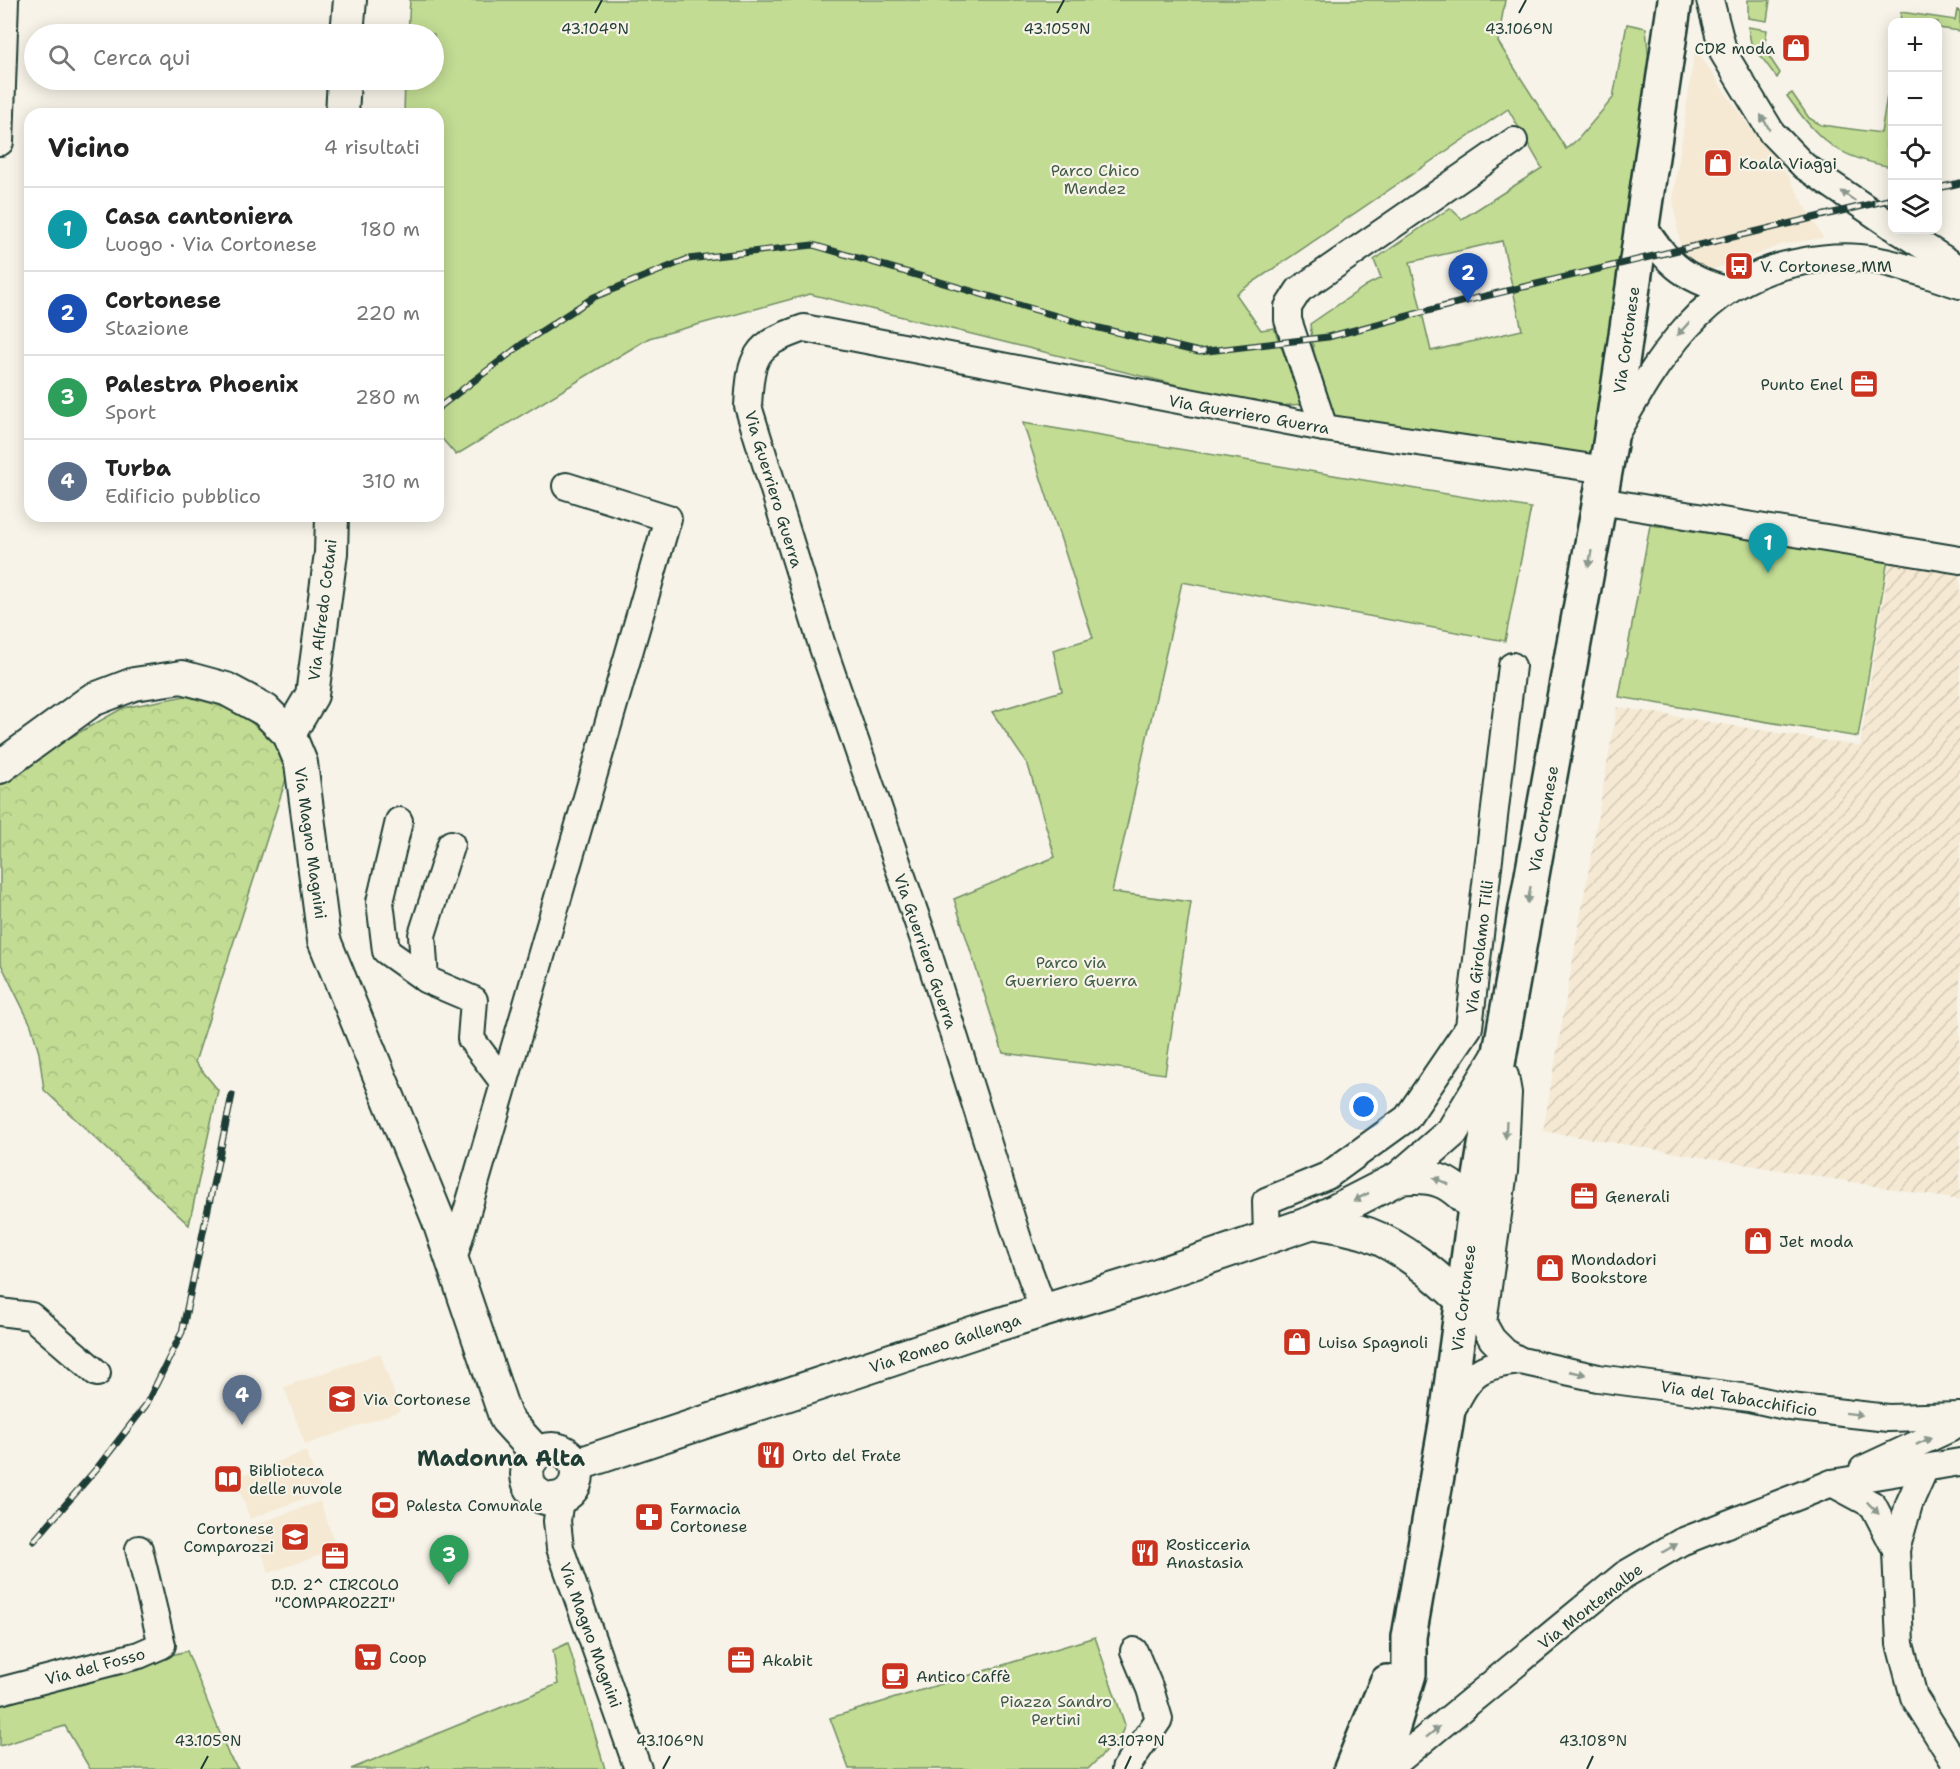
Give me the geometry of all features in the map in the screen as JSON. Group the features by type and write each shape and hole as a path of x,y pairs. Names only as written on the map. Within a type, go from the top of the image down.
{"main road":[{"name":"Via Cortonese","path":"1377,1769 1387,1746 1409,1674 1409,1637 1446,1424 1457,1346 1473,1311 1475,1208 1500,1052 1605,472 1675,0"},
{"name":"Via Cortonese","path":"1351,1769 1393,1668 1409,1637"}],"street":[{"path":"0,142 5,0"},
{"path":"348,24 350,0"},
{"path":"1710,0 1724,54 1772,133 1804,166 1888,223"},
{"path":"342,108 343,90"},
{"path":"1324,428 1288,320 1291,299 1299,290 1335,264 1514,141"},
{"path":"1641,222 1654,243 1683,274 1707,285 1726,290"},
{"path":"1904,234 1960,269"},
{"path":"1605,472 1639,393 1675,338 1701,310 1726,290 1778,267 1815,259 1857,257 1892,263 1960,285"},
{"name":"Via Guerriero Guerra","path":"1044,1311 1022,1249 924,940 822,645 748,406 750,369 759,353 774,338 804,328 1324,428 1605,472 1960,560"},
{"path":"453,1260 668,518 566,486"},
{"name":"Via Alfredo Cotani","path":"289,735 312,695 331,553 332,522"},
{"name":"Via Girolamo Tilli","path":"1268,1237 1266,1200 1327,1176 1407,1118 1469,1027 1512,666"},
{"name":"Via Magno Magnini","path":"0,767 92,700 134,684 182,676 226,689 265,710 289,735 301,763 324,940 453,1260 506,1419 537,1453"},
{"path":"399,821 380,902 386,951 425,979 474,1000 471,1039 504,1083"},
{"path":"425,979 422,935 451,844"},
{"path":"1473,1311 1504,1171 1508,1093 1500,1052"},
{"name":"Via Romeo Gallenga","path":"576,1466 1313,1222 1398,1178 1452,1132 1500,1052"},
{"name":"Via Romeo Gallenga","path":"1398,1178 1423,1175 1443,1180 1459,1191 1475,1208"},
{"path":"1313,1222 1368,1234 1392,1246 1439,1278 1473,1311"},
{"path":"1392,1246 1420,1279 1445,1315 1457,1346"},
{"name":"Via del Tabacchificio","path":"1473,1311 1498,1346 1521,1360 1598,1378 1749,1398 1790,1407 1888,1418 1960,1416"},
{"path":"0,1312 32,1316 97,1373"},
{"name":"Via del Tabacchificio","path":"1446,1424 1465,1382 1479,1369 1498,1363 1521,1360"},
{"path":"1832,1483 1960,1424"},
{"path":"552,1448 560,1450 567,1453 576,1466 578,1473 573,1488 560,1498 543,1497 530,1486 527,1468 537,1453 552,1448"},
{"name":"Via Montemalbe","path":"1388,1769 1624,1575 1681,1542 1832,1483 1960,1462"},
{"path":"1925,1468 1909,1504 1896,1550 1900,1644 1914,1697 1959,1769"},
{"path":"1832,1483 1873,1505 1896,1550"},
{"name":"Via Magno Magnini","path":"560,1498 557,1521 560,1548 638,1769"},
{"name":"Via del Fosso","path":"0,1691 139,1655 162,1645 139,1549"},
{"path":"1125,1769 1159,1719 1150,1689 1134,1651"}],"shaded area":[{"path":"1695,48 1741,115 1789,177 1823,238 1783,244 1742,261 1710,270 1696,265 1681,250 1673,200"},
{"path":"1960,550 1960,1200 1543,1131 1617,707 1860,746 1890,558"},
{"name":"Via Cortonese","path":"380,1353 400,1411 305,1445 284,1387"},
{"path":"306,1451 321,1492 250,1519 235,1478"},
{"name":"Cortonese Comparozzi","path":"320,1501 337,1549 269,1573 252,1526"}],"green space":[{"name":"Parco Chico Mendez","path":"410,0 1505,0 1498,42 1566,149 1579,138 1613,98 1627,24 1646,28 1649,62 1591,456 1335,417 1314,353 1310,324 1381,278 1374,260 1450,208 1462,219 1542,168 1508,109 1236,294 1261,330 1274,328 1303,404 1266,407 810,294 649,338 456,455 444,441 444,108 404,108 405,90 444,90 444,24 409,24","holes":["1502,241 1522,330 1431,351 1410,262"]},
{"path":"1748,0 1770,0 1767,21 1748,18"},
{"path":"1957,10 1960,11 1960,31 1942,29 1942,18 1955,20"},
{"path":"1901,12 1942,18 1900,18"},
{"path":"1748,27 1767,30 1764,49 1780,73 1777,78 1751,43"},
{"path":"1792,93 1809,118 1821,125 1881,133 1888,96 1886,146 1888,146 1888,166 1857,158 1831,145 1809,125 1787,96"},
{"name":"Parco via Guerriero Guerra","path":"1023,423 1531,508 1505,641 1182,582 1112,892 1191,902 1165,1074 1003,1053 954,899 1055,857 1028,765 992,712 1062,691 1053,650 1093,638"},
{"path":"1650,525 1888,559 1858,737 1619,697"},
{"path":"185,696 236,710 275,742 289,770 195,1062 218,1090 189,1225 44,1090 39,1053 31,1025 0,962 0,783 35,757 123,708"},
{"name":"Piazza Sandro Pertini","path":"1095,1637 1125,1725 1120,1737 1088,1769 849,1769 830,1718"},
{"path":"568,1643 605,1769 430,1769 429,1766 419,1769 351,1769 558,1684 553,1650"},
{"path":"187,1651 229,1756 238,1769 90,1769 65,1726 0,1746 0,1700"}],"railway":[{"path":"1942,187 1960,183"},
{"path":"444,403 525,342 594,297 688,259 813,245 1091,326 1199,352 1328,337 1469,300 1888,200"},
{"path":"34,1541 98,1467 146,1405 182,1332 232,1095"}],"place":[{"name":"CDR moda","path":"1796,48"},
{"name":"Koala Viaggi","path":"1718,163"},
{"name":"V. Cortonese MM","path":"1739,266"},
{"name":"Cortonese","path":"1468,303"},
{"name":"Punto Enel","path":"1864,384"},
{"name":"Casa cantoniera","path":"1768,573"},
{"name":"Generali","path":"1584,1196"},
{"name":"Jet moda","path":"1758,1241"},
{"name":"Mondadori Bookstore","path":"1550,1268"},
{"name":"Luisa Spagnoli","path":"1297,1342"},
{"name":"Via Cortonese","path":"342,1399"},
{"name":"Turba","path":"242,1425"},
{"name":"Orto del Frate","path":"771,1455"},
{"name":"Biblioteca delle nuvole","path":"228,1479"},
{"name":"Palesta Comunale","path":"385,1505"},
{"name":"Farmacia Cortonese","path":"649,1517"},
{"name":"Cortonese Comparozzi","path":"295,1537"},
{"name":"Rosticceria Anastasia","path":"1145,1553"},
{"name":"D.D. 2^ CIRCOLO \"COMPAROZZI\"","path":"335,1556"},
{"name":"Palestra Phoenix","path":"449,1585"},
{"name":"Coop","path":"368,1657"},
{"name":"Akabit","path":"741,1660"},
{"name":"Antico Caffè","path":"895,1676"}],"district":[{"name":"Madonna Alta","path":"501,1458"}]}
